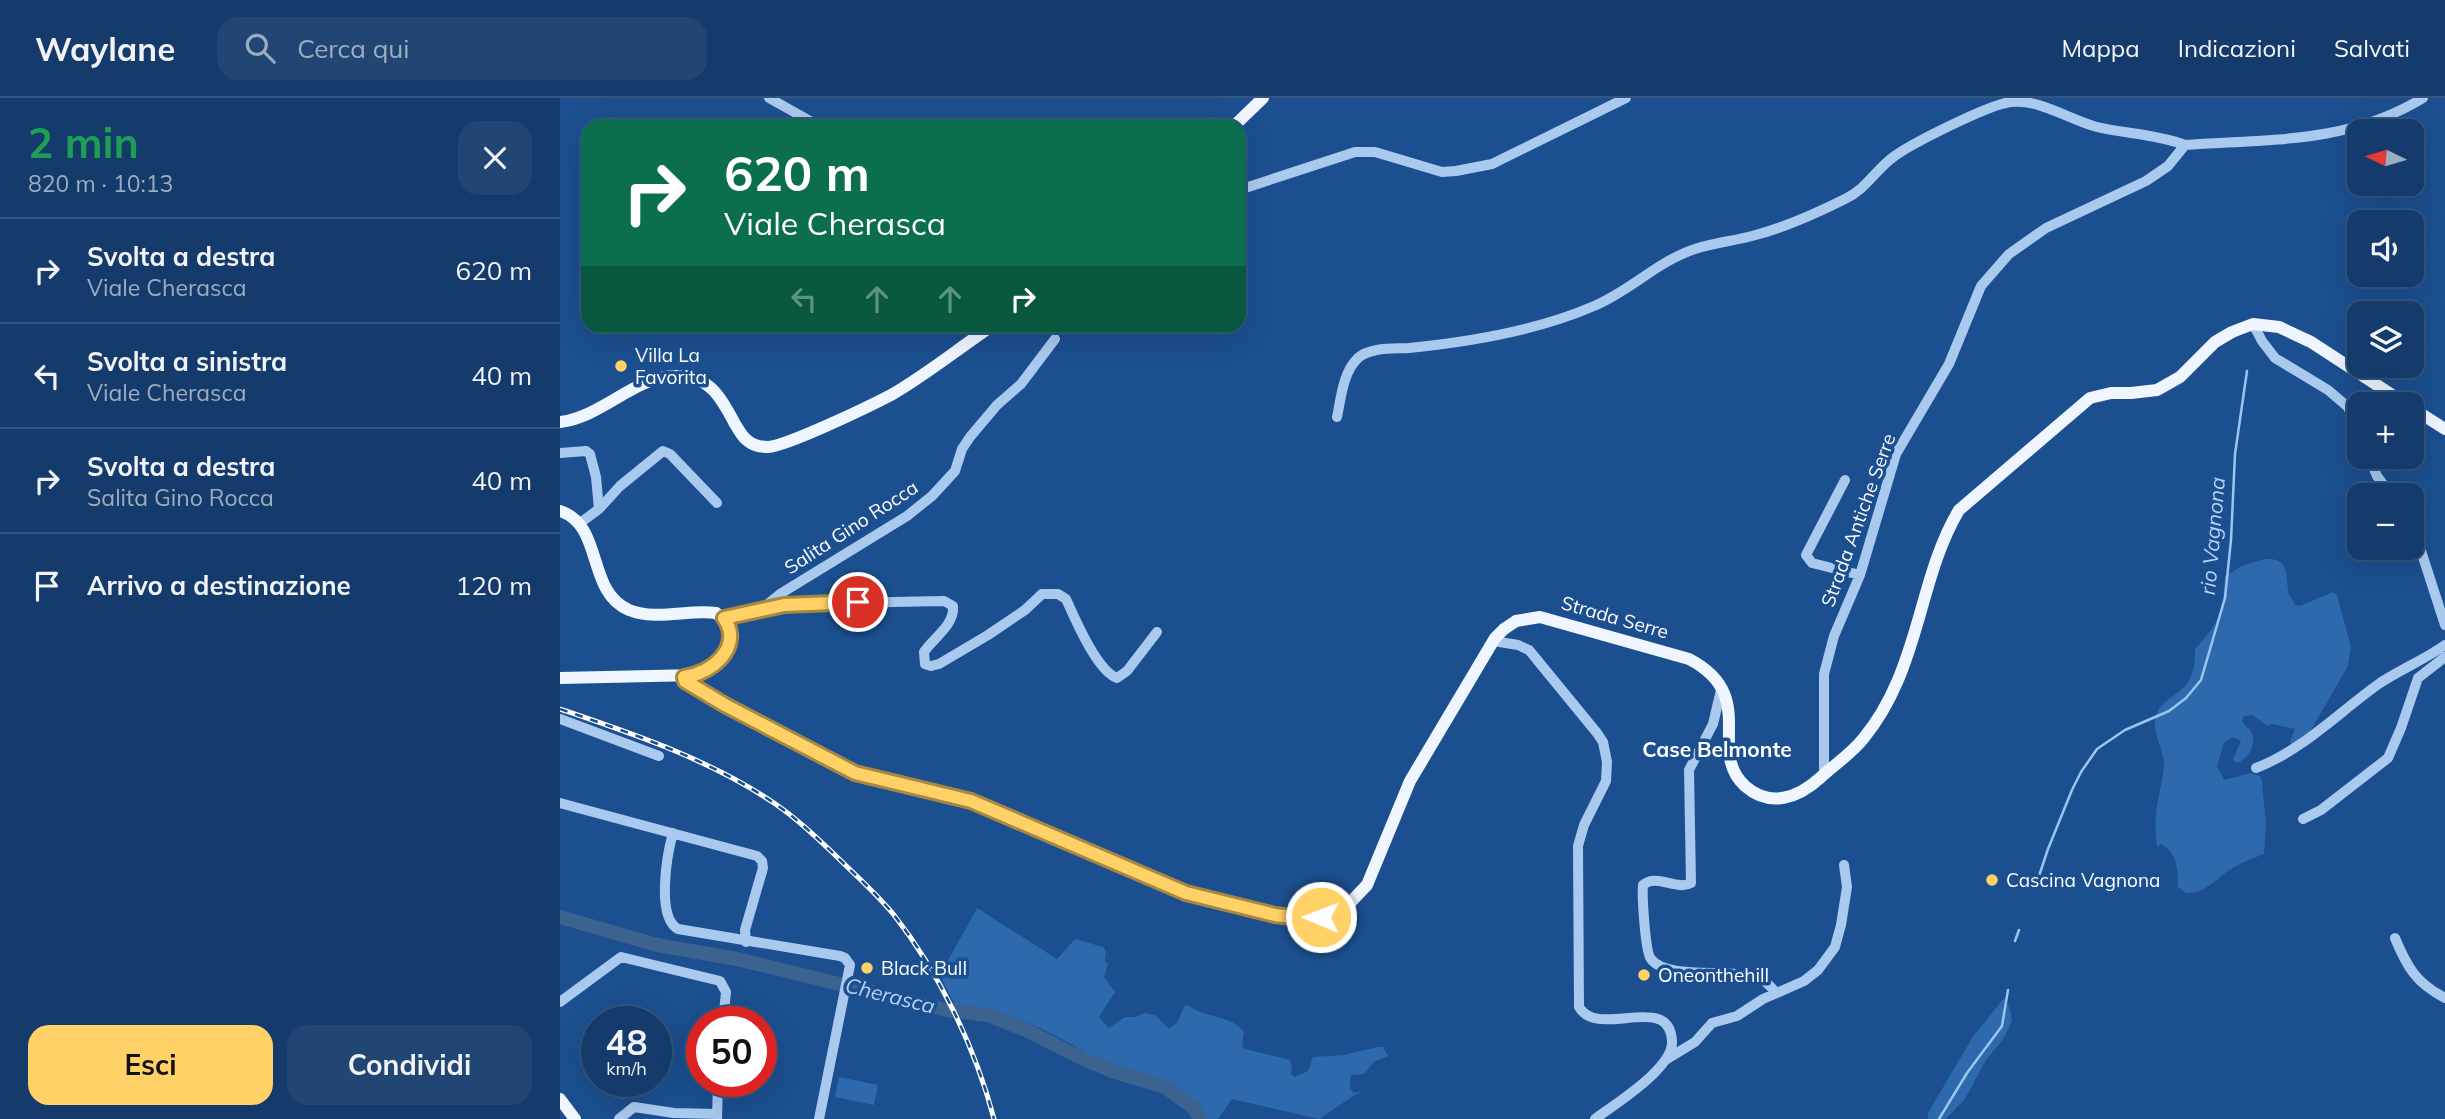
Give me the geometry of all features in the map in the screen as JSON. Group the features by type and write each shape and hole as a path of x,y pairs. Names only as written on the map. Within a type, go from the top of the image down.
{"main road":[{"path":"1241,119 1263,98"},
{"path":"1722,686 1727,703 1730,756 1734,771 1743,784 1755,793 1769,798 1784,799 1799,794 1862,740 1898,680 1946,533 1959,510 2090,398 2111,393 2157,390 2180,377 2215,342 2253,324 2279,327 2311,342 2388,392"},
{"path":"560,422 592,413 654,380 687,376 703,381 714,390 749,442 770,447 892,394 982,333"},
{"path":"2424,416 2445,429"},
{"path":"560,511 580,523 603,582 625,609 642,614 716,613 724,618 730,629 723,657 706,671 684,677 560,678"},
{"name":"Strada Serre","path":"684,677 688,683 725,705 855,773 971,801 1186,893 1275,915 1311,919 1339,911 1355,900 1367,885 1410,781 1493,641 1516,621 1532,617 1550,618 1689,659 1706,667 1722,686"},
{"path":"561,1107 575,1119"}],"street":[{"path":"769,98 806,119"},
{"path":"1246,188 1354,152 1375,152 1442,172 1492,164 1626,98"},
{"path":"1337,417 1348,375 1357,360 1364,355 1476,339 1520,329 1597,305 1695,249 1755,236 1847,198 1871,181 1893,157 1997,106 2012,102 2027,103 2095,126 2169,139 2185,145 2262,142 2317,135 2375,122 2406,109 2423,98"},
{"name":"Strada Antiche Serre","path":"1824,774 1824,674 1834,636 1860,575 1896,454 1949,364 1981,286 2009,254 2046,228 2146,181 2168,166 2185,145"},
{"path":"2253,324 2275,358 2328,390 2347,406"},
{"name":"Salita Gino Rocca","path":"762,608 780,593 907,516 932,496 955,471 962,449 970,436 997,405 1021,384 1055,339"},
{"path":"560,453 586,451 590,454 596,477 599,509"},
{"path":"580,523 663,451 670,454 717,503"},
{"path":"1845,480 1806,555 1812,563 1860,575"},
{"path":"2424,560 2445,625"},
{"name":"Salita Gino Rocca","path":"724,618 762,608 793,604 948,602 954,607 952,618 924,652 925,664 931,666 988,635 1025,610 1042,594 1058,594 1066,599 1107,673 1117,678 1127,671 1157,632"},
{"path":"1493,641 1518,645 1529,650 1590,723 1603,742 1608,762 1606,781 1584,825 1577,855 1579,1007 1592,1019 1648,1017 1664,1021 1669,1027 1673,1043 1667,1059 1659,1069 1595,1119"},
{"path":"2256,768 2284,755 2380,683 2445,645"},
{"path":"2304,819 2329,804 2388,758 2418,678 2445,657"},
{"path":"1722,686 1713,724 1689,770 1691,883 1687,886 1650,880 1644,883 1642,889 1647,950 1651,960 1657,965 1686,972 1748,975 1761,979 1776,993"},
{"path":"560,719 659,756"},
{"path":"560,803 760,858 763,869 745,930 746,942"},
{"path":"673,833 666,862 667,904 669,920 673,926 746,942 840,956 848,960 850,971 820,1119"},
{"path":"1667,1059 1687,1048 1712,1023 1737,1016 1763,999 1804,981 1818,970 1836,947 1847,887 1844,865"},
{"path":"2395,938 2408,968 2427,988 2445,998"},
{"path":"560,1002 621,957 720,981 726,992 725,1006"},
{"path":"619,1119 634,1107 717,1117 718,1097"}],"shaded area":[{"path":"2265,559 2282,563 2288,592 2295,605 2300,606 2333,592 2337,595 2351,647 2348,666 2308,735 2293,746 2290,742 2295,729 2272,724 2268,726 2252,715 2244,716 2242,721 2250,730 2253,740 2245,759 2236,763 2233,759 2241,741 2233,737 2224,742 2217,766 2224,780 2251,773 2260,776 2262,781 2266,824 2264,854 2231,869 2199,891 2186,893 2178,887 2177,869 2171,853 2161,844 2157,848 2156,815 2164,762 2155,720 2158,710 2184,687 2190,678 2195,649 2219,616 2225,576 2242,566"},
{"path":"977,908 1057,959 1075,939 1103,947 1108,964 1104,977 1115,992 1099,1017 1109,1028 1125,1017 1145,1013 1155,1015 1169,1029 1177,1023 1185,1005 1239,1027 1244,1031 1242,1046 1245,1049 1290,1060 1291,1074 1295,1077 1308,1071 1313,1057 1344,1055 1378,1047 1383,1047 1388,1056 1374,1062 1364,1074 1352,1075 1350,1089 1354,1093 1361,1091 1319,1119 1232,1099 1218,1119 1203,1119 1195,1107 1175,1091 1112,1066 1040,1028 1012,1018 956,1007 935,966 945,966"},
{"path":"2004,998 2012,1021 2002,1041 1986,1060 1965,1099 1946,1119 1928,1119 1928,1113 1972,1038"},
{"path":"839,1077 878,1085 874,1105 835,1097"}],"waterway":[{"name":"rio Vagnona","path":"2037,882 2072,790 2097,749 2125,730 2169,711 2186,698 2201,680 2225,598 2235,454 2247,371"},
{"name":"Cherasca","path":"560,917 657,945 737,959 946,1010 988,1015 1112,1071 1165,1087 1194,1108 1200,1119"},
{"path":"2015,941 2019,930"},
{"name":"rio Vagnona","path":"1939,1119 1967,1073 2002,1026 2008,990"}],"railway":[{"path":"560,709 670,749 723,773 782,809 827,847 894,915 941,986 977,1065 994,1119"}],"place":[{"name":"Villa La Favorita","path":"621,366"},
{"name":"Cascina Vagnona","path":"1992,880"},
{"name":"Black Bull","path":"867,968"},
{"name":"Oneonthehill","path":"1644,975"}],"district":[{"name":"Case Belmonte","path":"1717,750"}],"route":[{"path":"858,602 784,605 724,618 730,629 730,636 723,657 706,671 684,677 685,681 855,773 971,801 1205,899 1275,915 1311,919 1321,917"}]}
